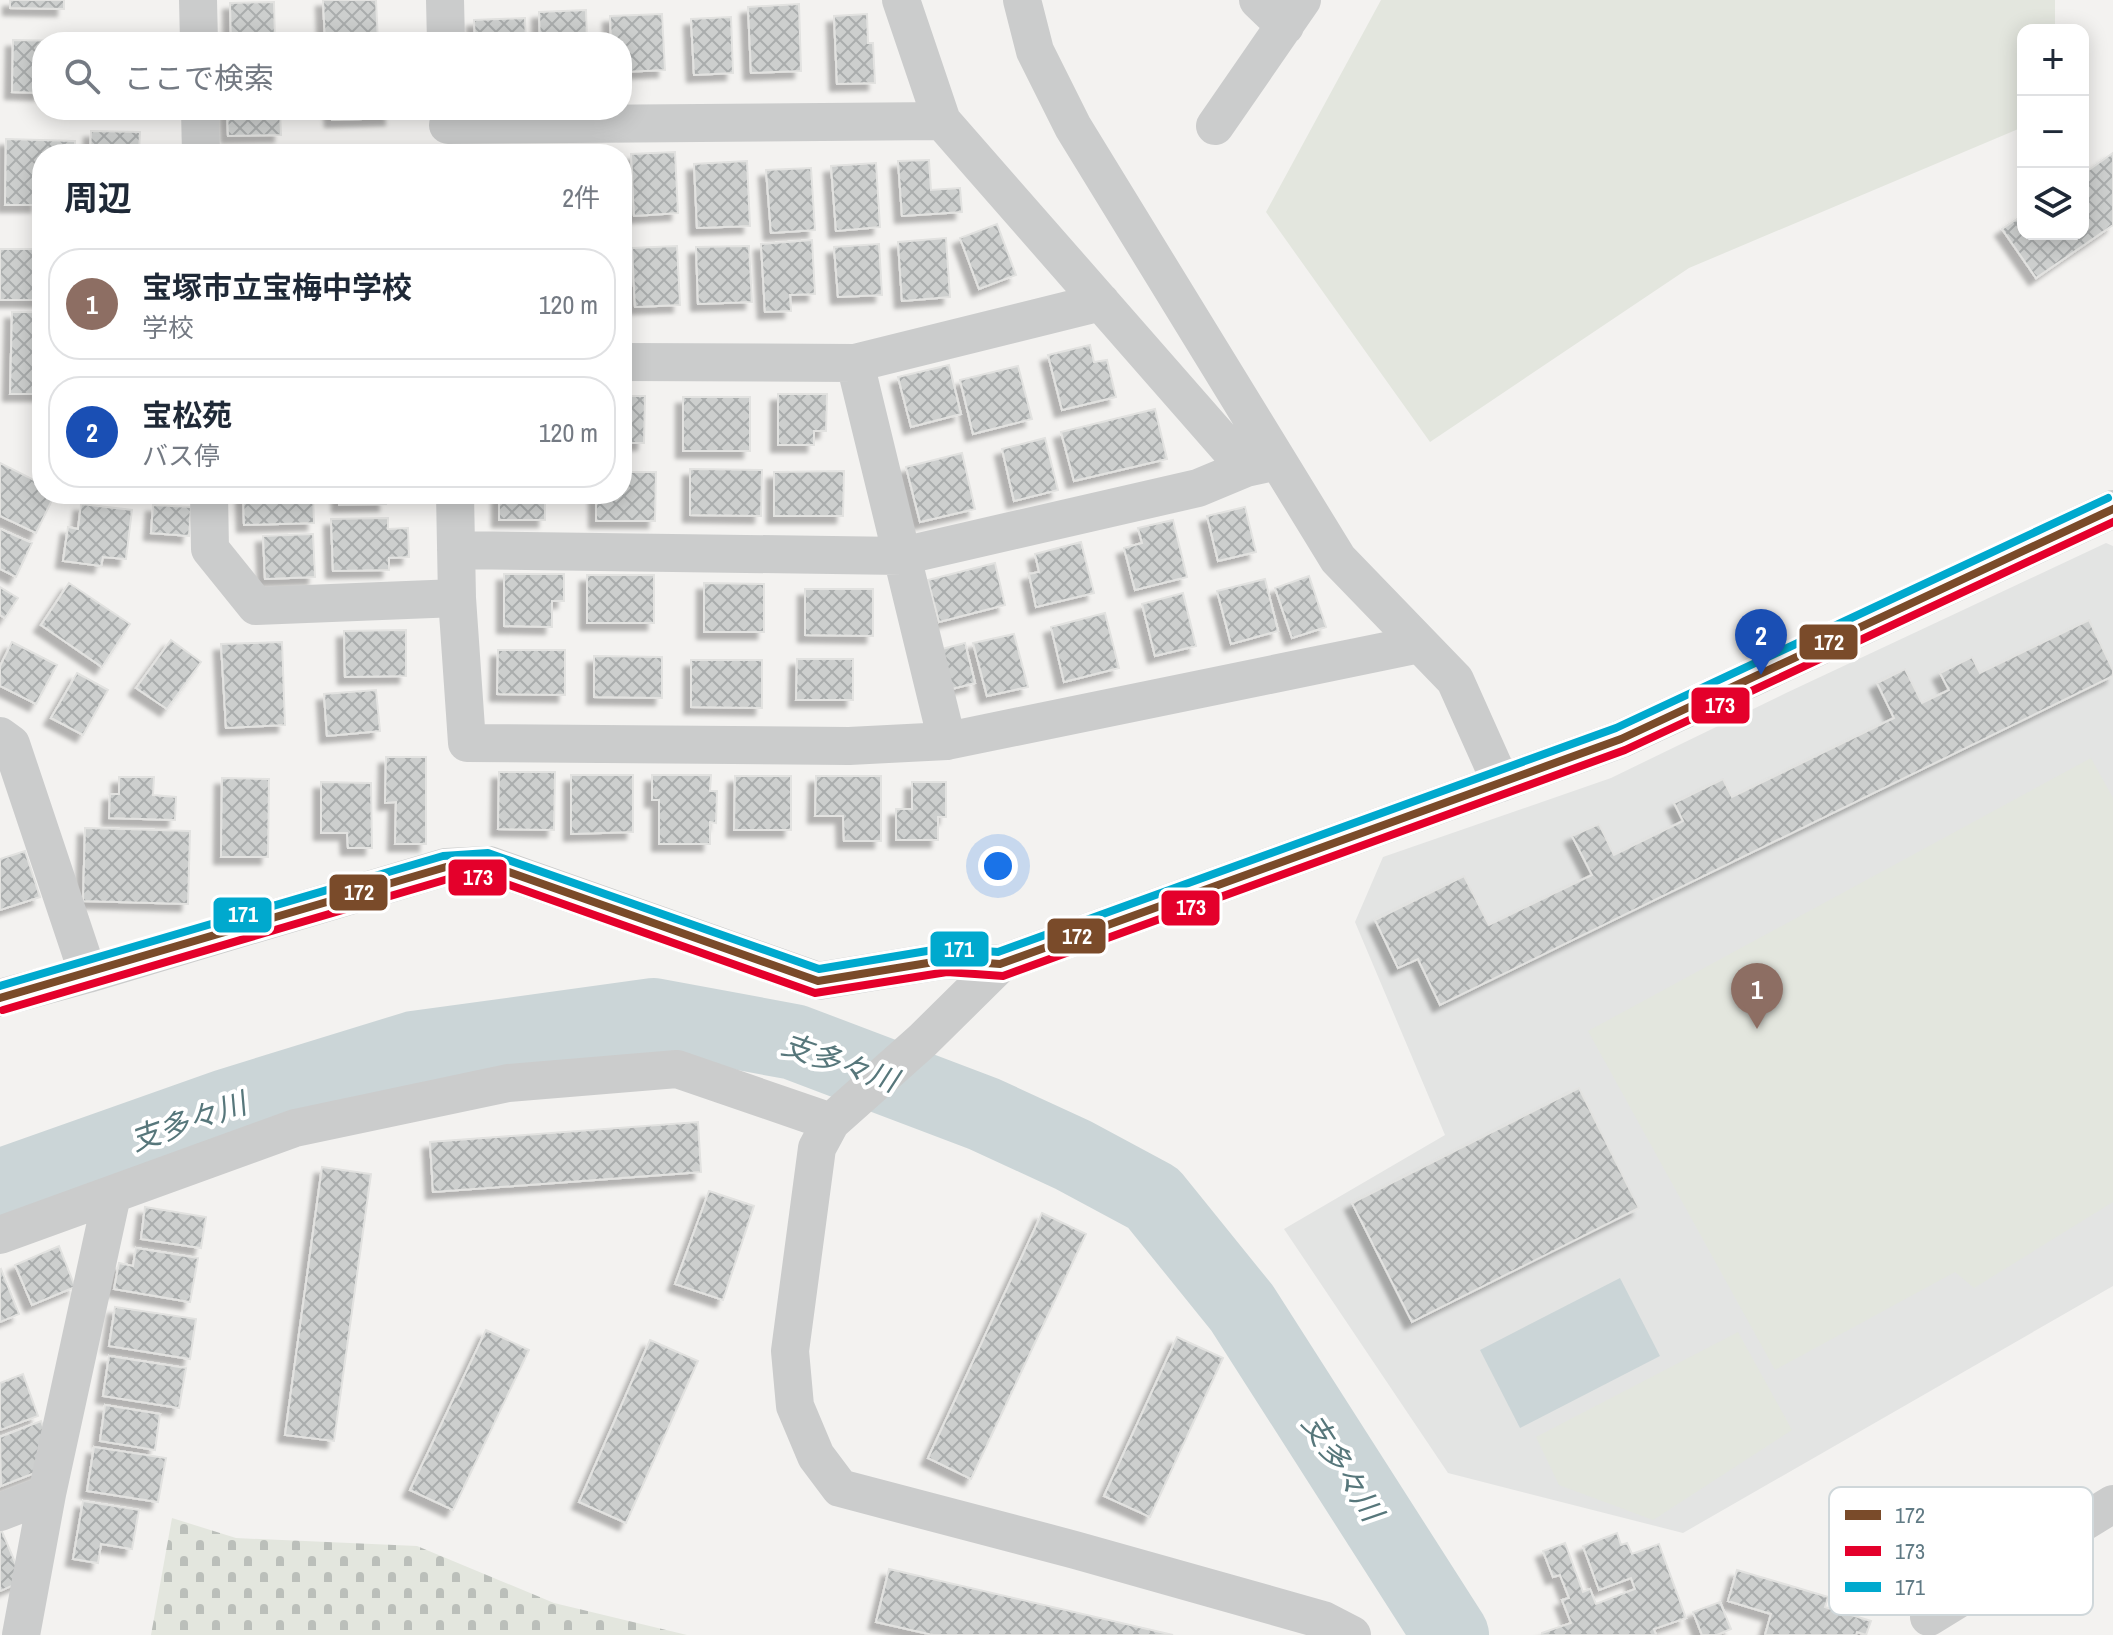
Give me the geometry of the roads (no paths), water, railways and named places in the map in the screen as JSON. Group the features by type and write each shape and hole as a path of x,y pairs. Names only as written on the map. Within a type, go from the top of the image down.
{"street":[{"path":"198,0 199,32"},
{"path":"445,0 446,32"},
{"path":"901,0 942,121 1101,302 1262,464 1338,559 1455,680 1501,783"},
{"path":"1022,0 1035,51 1073,127 1262,464"},
{"path":"1215,126 1282,9"},
{"path":"200,120 201,144"},
{"path":"448,130 942,121"},
{"path":"632,362 855,363 1101,302"},
{"path":"855,363 947,741"},
{"path":"456,550 902,556 1198,488 1262,464"},
{"path":"209,504 210,549 256,606 457,598"},
{"path":"455,504 457,598 467,743 849,746 947,741 1420,644"},
{"path":"0,998 465,864 489,865 818,981 946,960 1000,964 1621,739 2113,509"},
{"path":"0,736 11,744 88,974"},
{"path":"1000,964 922,1041 843,1112 817,1148 790,1351 795,1406 816,1456 840,1488 1308,1616 1352,1635"},
{"path":"0,1235 295,1128 508,1083 677,1069 843,1112"},
{"path":"21,1635 47,1494 112,1195"},
{"path":"0,1512 47,1494"},
{"path":"2093,1516 2113,1504"}],"waterway":[{"name":"支多々川","path":"0,1187 226,1107 414,1049 654,1016 794,1042 984,1114 1073,1155 1153,1198 1242,1308 1451,1635"}],"place":[{"name":"宝松苑","path":"1761,675"},
{"name":"宝塚市立宝梅中学校","path":"1757,1029"}]}
